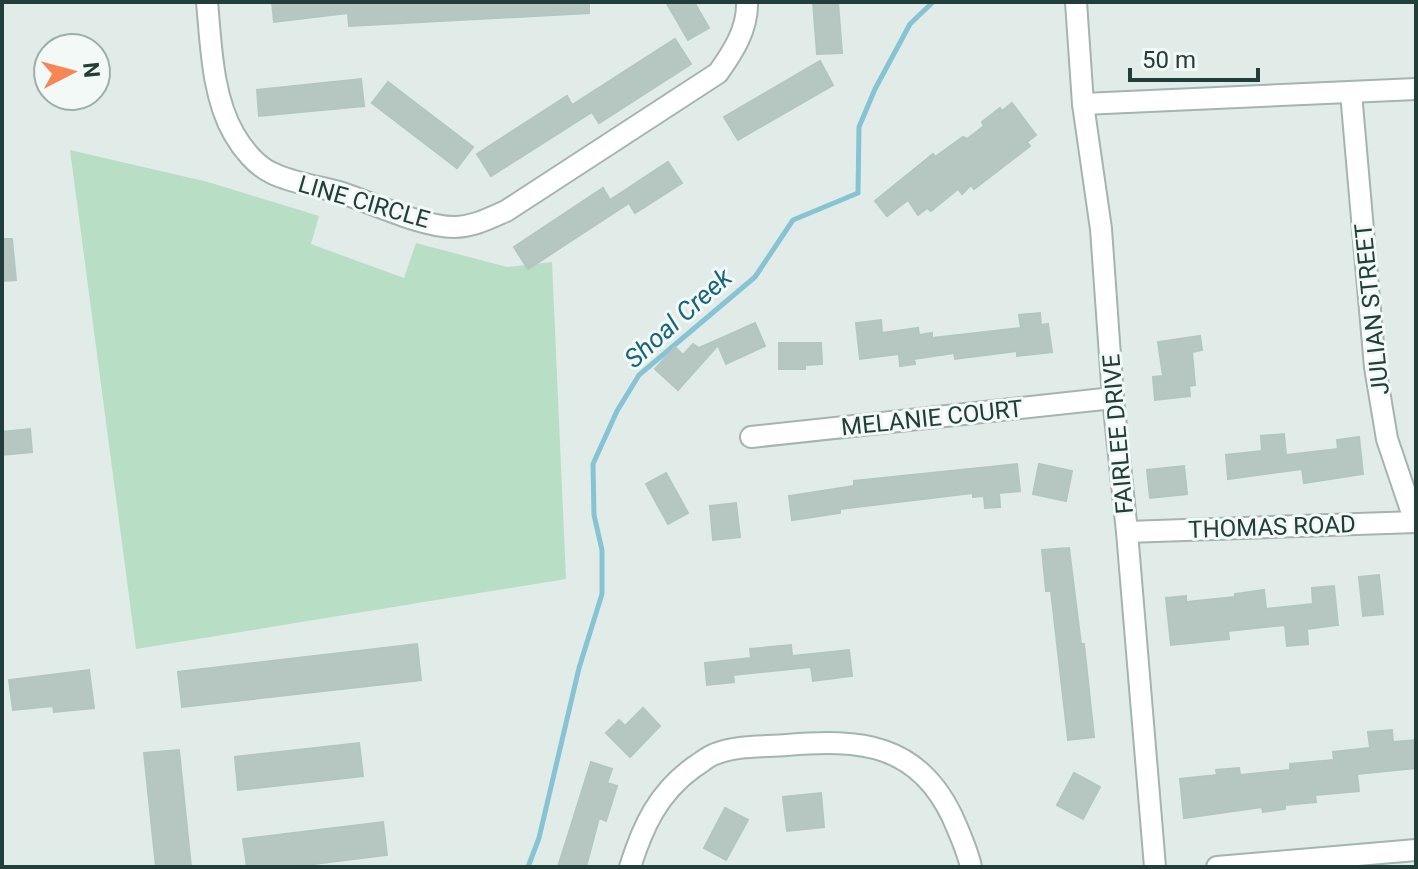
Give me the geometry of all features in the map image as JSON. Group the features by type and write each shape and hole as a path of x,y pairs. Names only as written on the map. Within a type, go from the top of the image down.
{"street":[{"name":"LINE CIRCLE","path":"207,2 220,99 233,132 249,155 269,172 301,184 453,227 481,222 506,211 718,73 735,50 747,14 747,2"},
{"name":"FAIRLEE DRIVE","path":"1076,2 1083,104 1101,229 1155,867"},
{"path":"1083,104 1416,89"},
{"name":"JULIAN STREET","path":"1351,93 1375,367 1387,439 1415,522"},
{"name":"MELANIE COURT","path":"751,437 1113,398"},
{"name":"THOMAS ROAD","path":"1127,532 1415,522"},
{"path":"630,867 641,831 660,798 680,778 714,754 745,748 821,742 892,752 918,767 942,796 971,867"},
{"path":"1217,867 1416,850"}],"green space":[{"path":"70,150 208,182 319,216 311,244 404,278 416,243 507,267 552,262 566,579 136,649"}],"building":[{"path":"272,2 589,2 589,13 349,26 348,13 274,22"},
{"path":"666,2 694,2 709,28 688,40"},
{"path":"813,2 838,2 842,53 817,54"},
{"path":"675,39 691,64 599,123 592,112 491,176 477,154 567,96 572,105"},
{"path":"820,61 833,85 738,140 724,117"},
{"path":"361,79 364,106 259,116 257,90"},
{"path":"388,82 473,147 457,168 372,103"},
{"path":"1012,103 1036,135 1027,142 1030,146 974,189 971,185 962,194 958,189 931,211 927,208 918,215 908,200 887,216 875,201 933,154 935,157 963,137 967,139 984,126 982,122"},
{"path":"668,162 682,183 635,213 629,203 528,269 514,247 603,188 610,200"},
{"path":"2,239 12,239 16,280 2,281"},
{"path":"1040,313 1041,325 1048,324 1052,352 1017,356 1017,351 955,359 954,353 914,359 915,364 900,366 899,354 860,359 856,323 881,320 882,333 918,328 919,335 932,333 932,338 1021,328 1019,315"},
{"path":"755,323 765,346 726,364 718,345 678,390 655,369 675,347 683,355 693,344 699,348"},
{"path":"1200,336 1202,350 1192,352 1195,385 1189,386 1190,396 1155,400 1153,377 1163,376 1158,342"},
{"path":"779,343 821,343 822,364 805,365 805,369 779,369"},
{"path":"30,429 32,452 2,455 2,432"},
{"path":"1284,434 1286,455 1338,449 1337,440 1359,437 1363,474 1304,483 1302,469 1228,479 1226,455 1262,451 1261,436"},
{"path":"1017,464 1020,491 999,493 1000,507 985,508 984,496 973,497 973,493 840,509 840,513 792,520 789,496 854,486 854,481"},
{"path":"1039,464 1072,471 1066,501 1033,494"},
{"path":"1184,466 1187,494 1150,498 1147,470"},
{"path":"666,473 688,513 668,524 646,484"},
{"path":"736,503 740,537 713,540 710,506"},
{"path":"1069,548 1094,737 1068,740 1051,591 1046,591 1042,550"},
{"path":"1379,575 1383,614 1363,616 1359,577"},
{"path":"1334,586 1338,625 1307,629 1308,644 1287,646 1285,625 1228,631 1229,639 1171,645 1166,598 1186,596 1186,602 1235,597 1235,594 1264,590 1266,609 1313,604 1312,588"},
{"path":"417,644 421,680 182,707 178,672"},
{"path":"791,645 792,656 849,650 852,676 813,681 811,667 733,675 734,682 707,685 705,663 751,658 750,649"},
{"path":"89,670 94,708 54,712 53,706 13,710 9,680"},
{"path":"643,708 660,726 630,757 606,733 619,720 625,726"},
{"path":"1392,730 1393,742 1416,740 1416,768 1357,774 1359,791 1315,795 1316,802 1285,805 1285,809 1263,812 1262,807 1184,818 1180,779 1217,775 1216,770 1239,768 1240,775 1290,770 1290,764 1334,760 1333,752 1370,748 1368,732"},
{"path":"359,743 363,776 238,790 235,757"},
{"path":"179,750 191,867 156,867 144,753"},
{"path":"591,762 612,769 607,783 617,786 606,821 599,818 586,867 558,867"},
{"path":"1074,773 1100,787 1083,819 1057,805"},
{"path":"821,793 824,827 787,831 783,797"},
{"path":"725,808 748,820 726,860 704,848"},
{"path":"383,822 387,855 290,867 247,867 243,839"}],"waterway":[{"name":"Shoal Creek","path":"528,867 539,838 579,668 602,594 602,550 594,515 593,464 617,411 639,375 755,277 793,220 858,193 859,127 875,89 910,24 933,2"}]}
